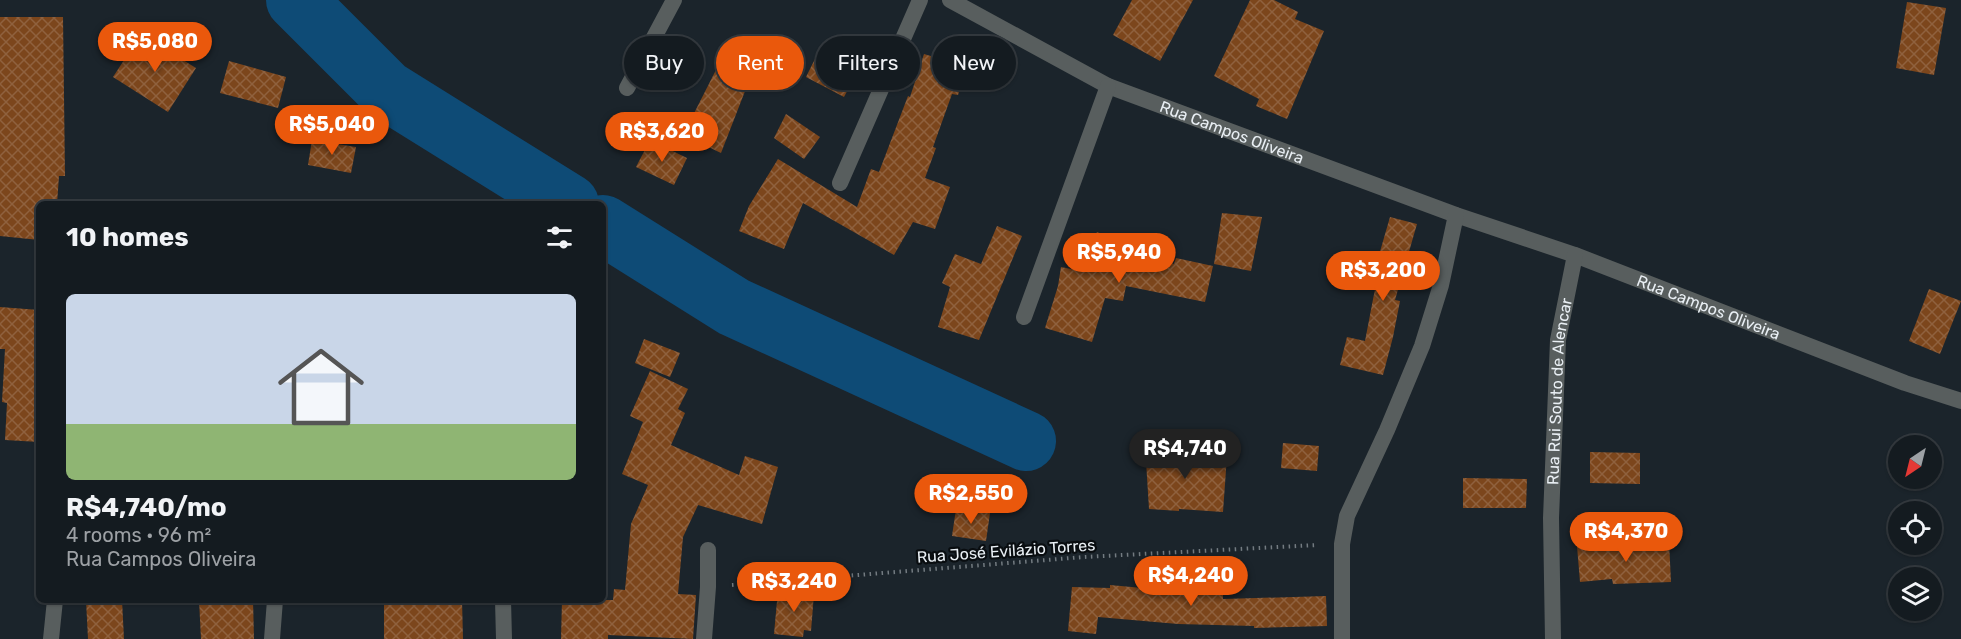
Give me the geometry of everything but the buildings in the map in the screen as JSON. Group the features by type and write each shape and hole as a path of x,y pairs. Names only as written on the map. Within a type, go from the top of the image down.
{"street":[{"path":"655,36 674,0"},
{"path":"840,183 920,0"},
{"name":"Rua Campos Oliveira","path":"950,0 1107,86 1456,215 1575,255 1905,383 1961,402"},
{"path":"1024,316 1107,86"},
{"path":"1342,639 1342,544 1347,516 1387,430 1422,346 1442,285 1456,215"},
{"name":"Rua Rui Souto de Alencar","path":"1553,639 1551,518 1557,350 1575,255"},
{"path":"704,639 708,550"},
{"path":"51,639 55,603"},
{"path":"272,639 275,603"},
{"path":"503,603 504,639"}],"path":[{"name":"Rua José Evilázio Torres","path":"708,587 1084,557 1342,544"}],"waterway":[{"path":"296,0 386,90 564,201"},
{"path":"606,227 734,307 1026,441"}]}
